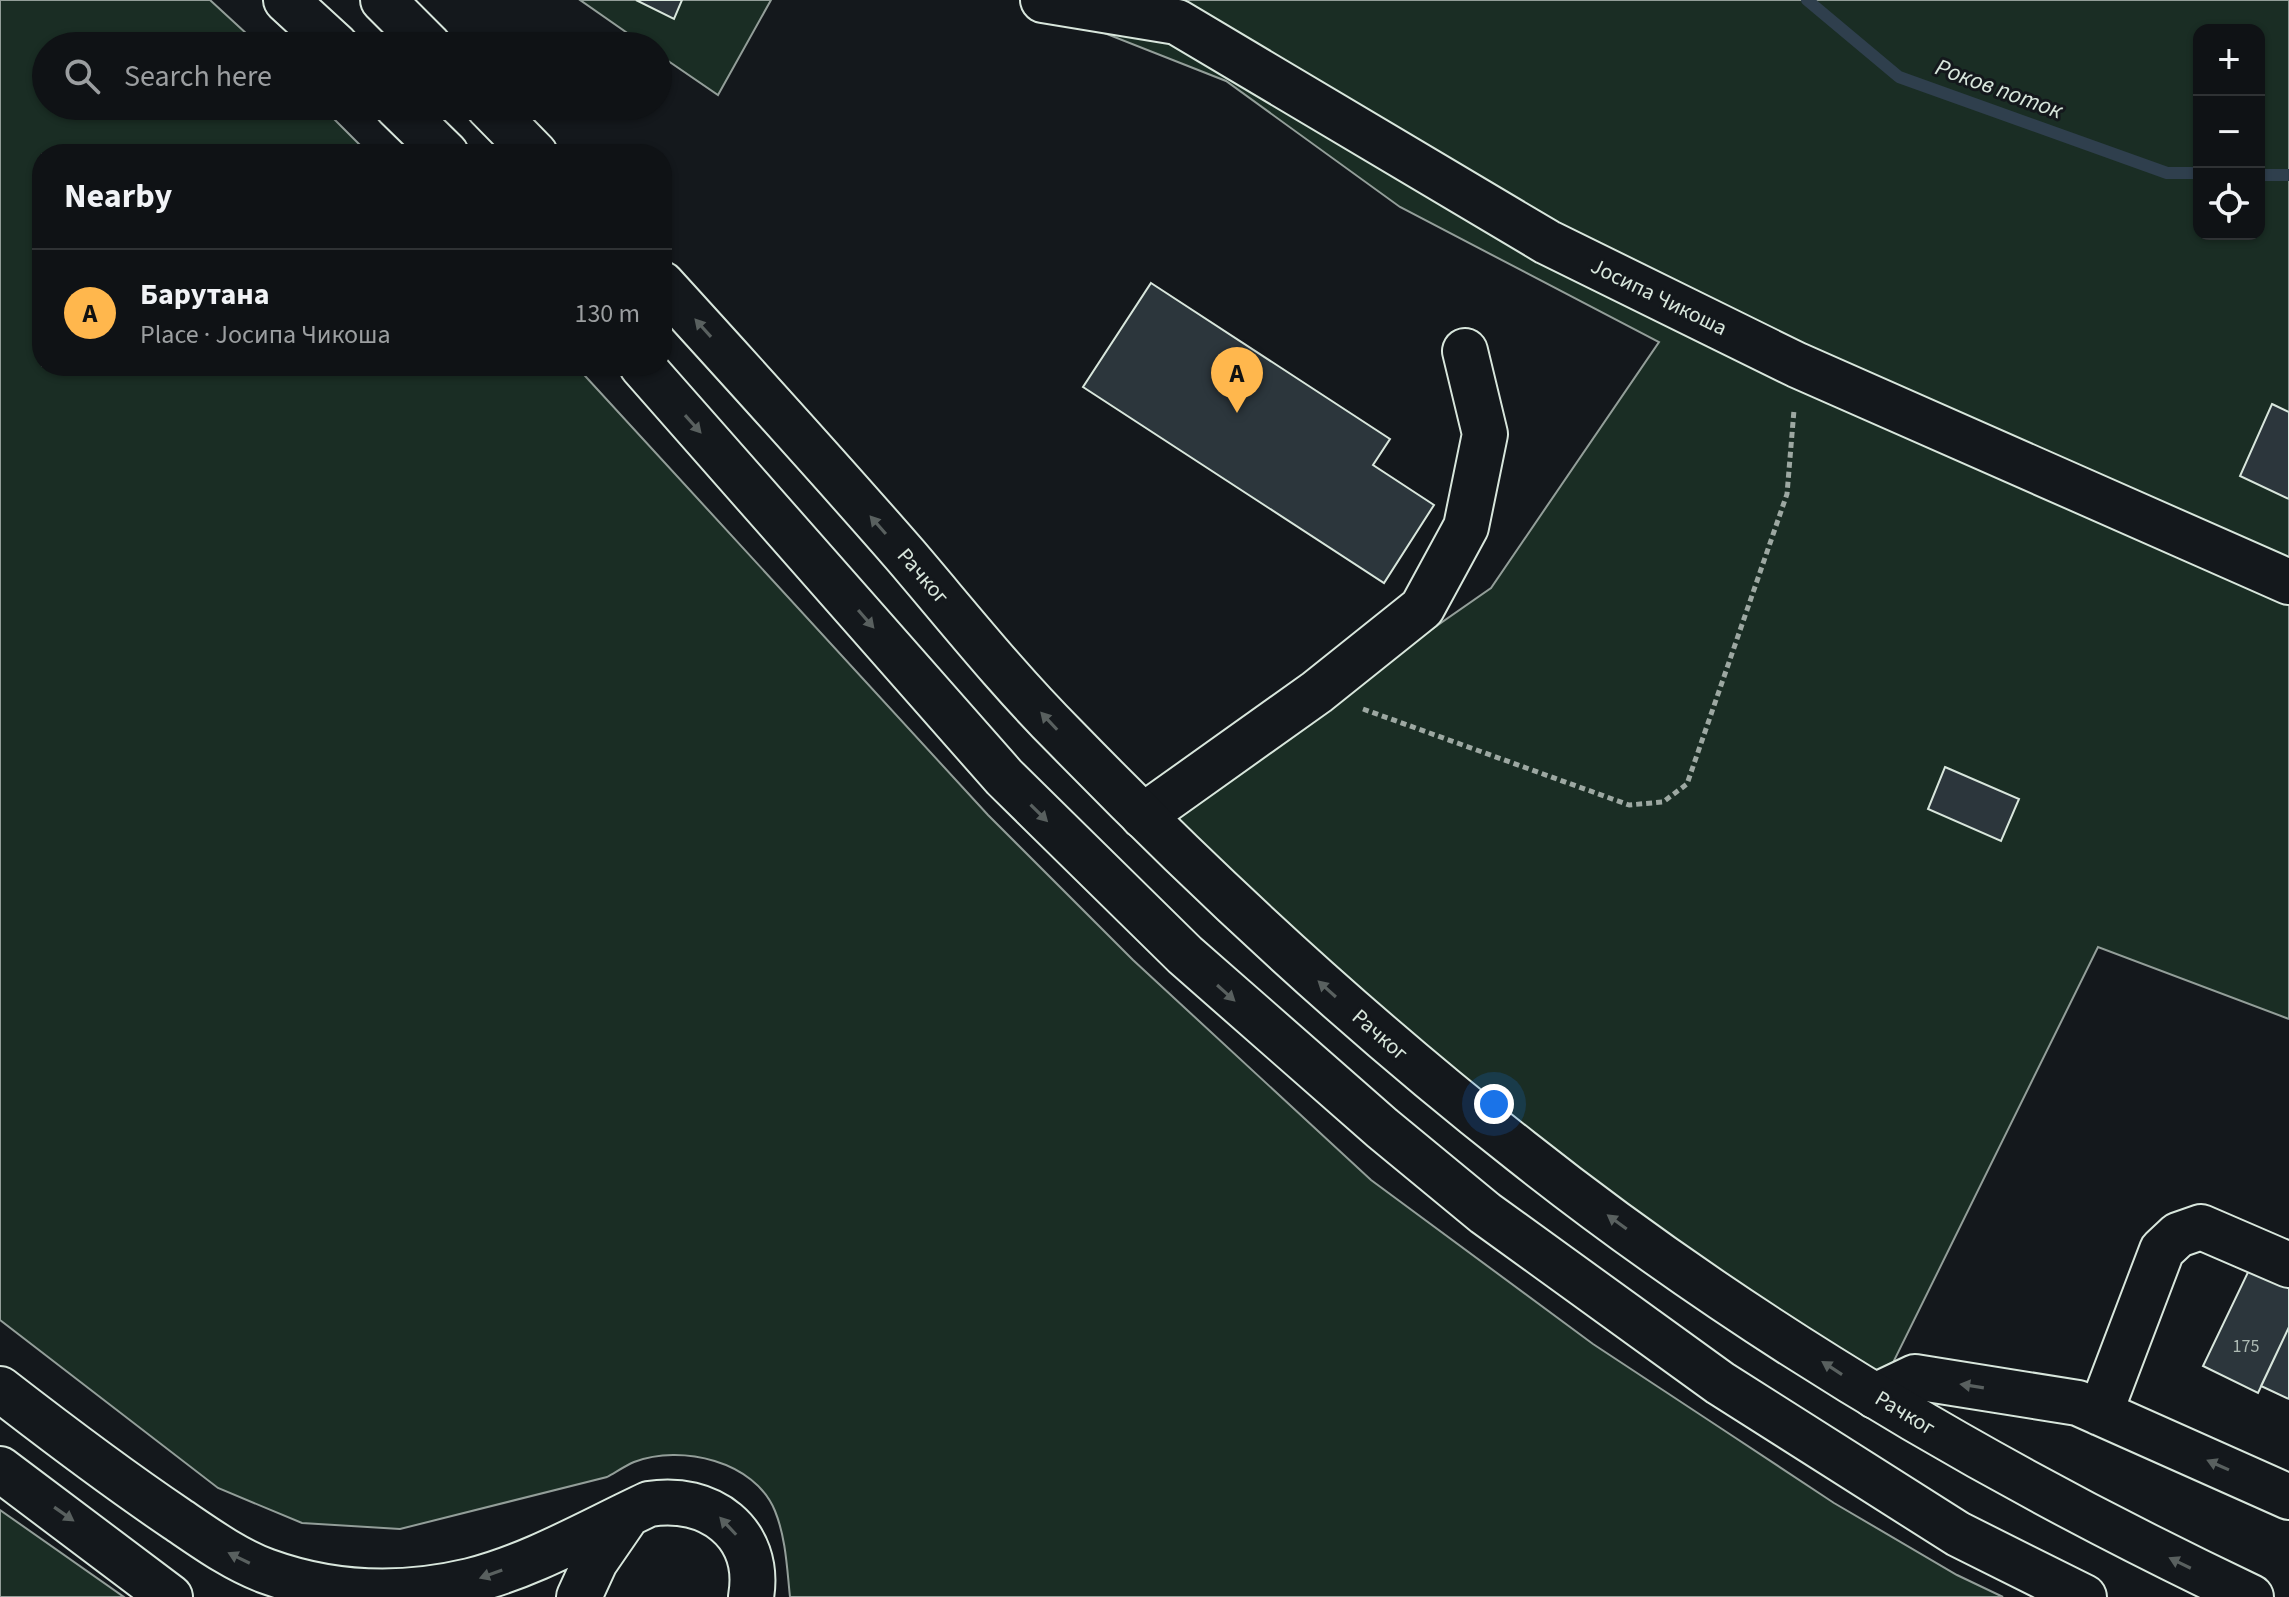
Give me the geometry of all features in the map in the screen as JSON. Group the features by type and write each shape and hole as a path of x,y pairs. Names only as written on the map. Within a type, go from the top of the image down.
{"main road":[{"path":"286,0 321,32"},
{"path":"383,0 415,32"},
{"name":"Јосипа Чикоша","path":"1043,0 1177,22 1547,242 1797,365 2289,582"},
{"path":"411,120 436,144"},
{"path":"502,120 525,144"},
{"name":"Рачког","path":"672,295 830,470 1018,687 1143,816 1329,990 1524,1154 1639,1239 1875,1396 2007,1474 2251,1597"},
{"path":"1143,816 1317,692 1422,608 1466,527 1485,434 1465,351"},
{"path":"651,376 1004,777 1185,955 1382,1128 1498,1223 1720,1383 1958,1534 2084,1597"},
{"path":"2100,1413 2162,1250 2178,1235 2201,1227 2289,1265"},
{"path":"1875,1396 1915,1377 2078,1403 2289,1497"},
{"path":"0,1389 104,1470 225,1551 266,1571 321,1587 391,1593 430,1590 473,1580 649,1504 670,1501 703,1507 719,1516 745,1548 751,1566 751,1597"},
{"path":"0,1469 170,1597"},
{"path":"579,1597 595,1562 628,1514"}],"path":[{"path":"1317,692 1629,805 1663,802 1687,784 1787,494 1797,365"}],"green space":[{"path":"0,0 210,0 245,32 32,32 32,120 335,120 359,144 32,144 32,376 585,376 988,815 1133,960 1371,1180 1593,1344 1834,1503 1957,1575 2003,1597 790,1597 784,1543 775,1511 765,1494 751,1480 715,1461 694,1456 653,1457 634,1462 607,1477 400,1529 302,1523 218,1488 0,1320"},
{"path":"580,0 771,0 718,95 672,64 672,32 626,32"},
{"path":"1072,0 2289,0 2289,1019 2098,947 1885,1379 1646,1251 1159,819 1491,588 1659,342 1400,207 1226,81 1066,18"},
{"path":"0,1510 124,1597 0,1597"}],"building":[{"path":"636,0 682,0 674,19"},
{"path":"1151,283 1390,439 1373,465 1434,505 1384,583 1083,387"},
{"path":"2272,404 2289,412 2289,499 2240,476"},
{"path":"1945,767 2019,799 2001,841 1928,809"},
{"path":"2251,1266 2289,1284 2289,1327 2258,1393 2203,1366"},
{"path":"2289,1327 2289,1399 2261,1386"}],"waterway":[{"name":"Роков поток","path":"1807,0 1899,77 2167,173 2193,173"},
{"name":"Роков поток","path":"2265,175 2289,175"}],"place":[{"name":"Барутана","path":"1237,413"}]}
